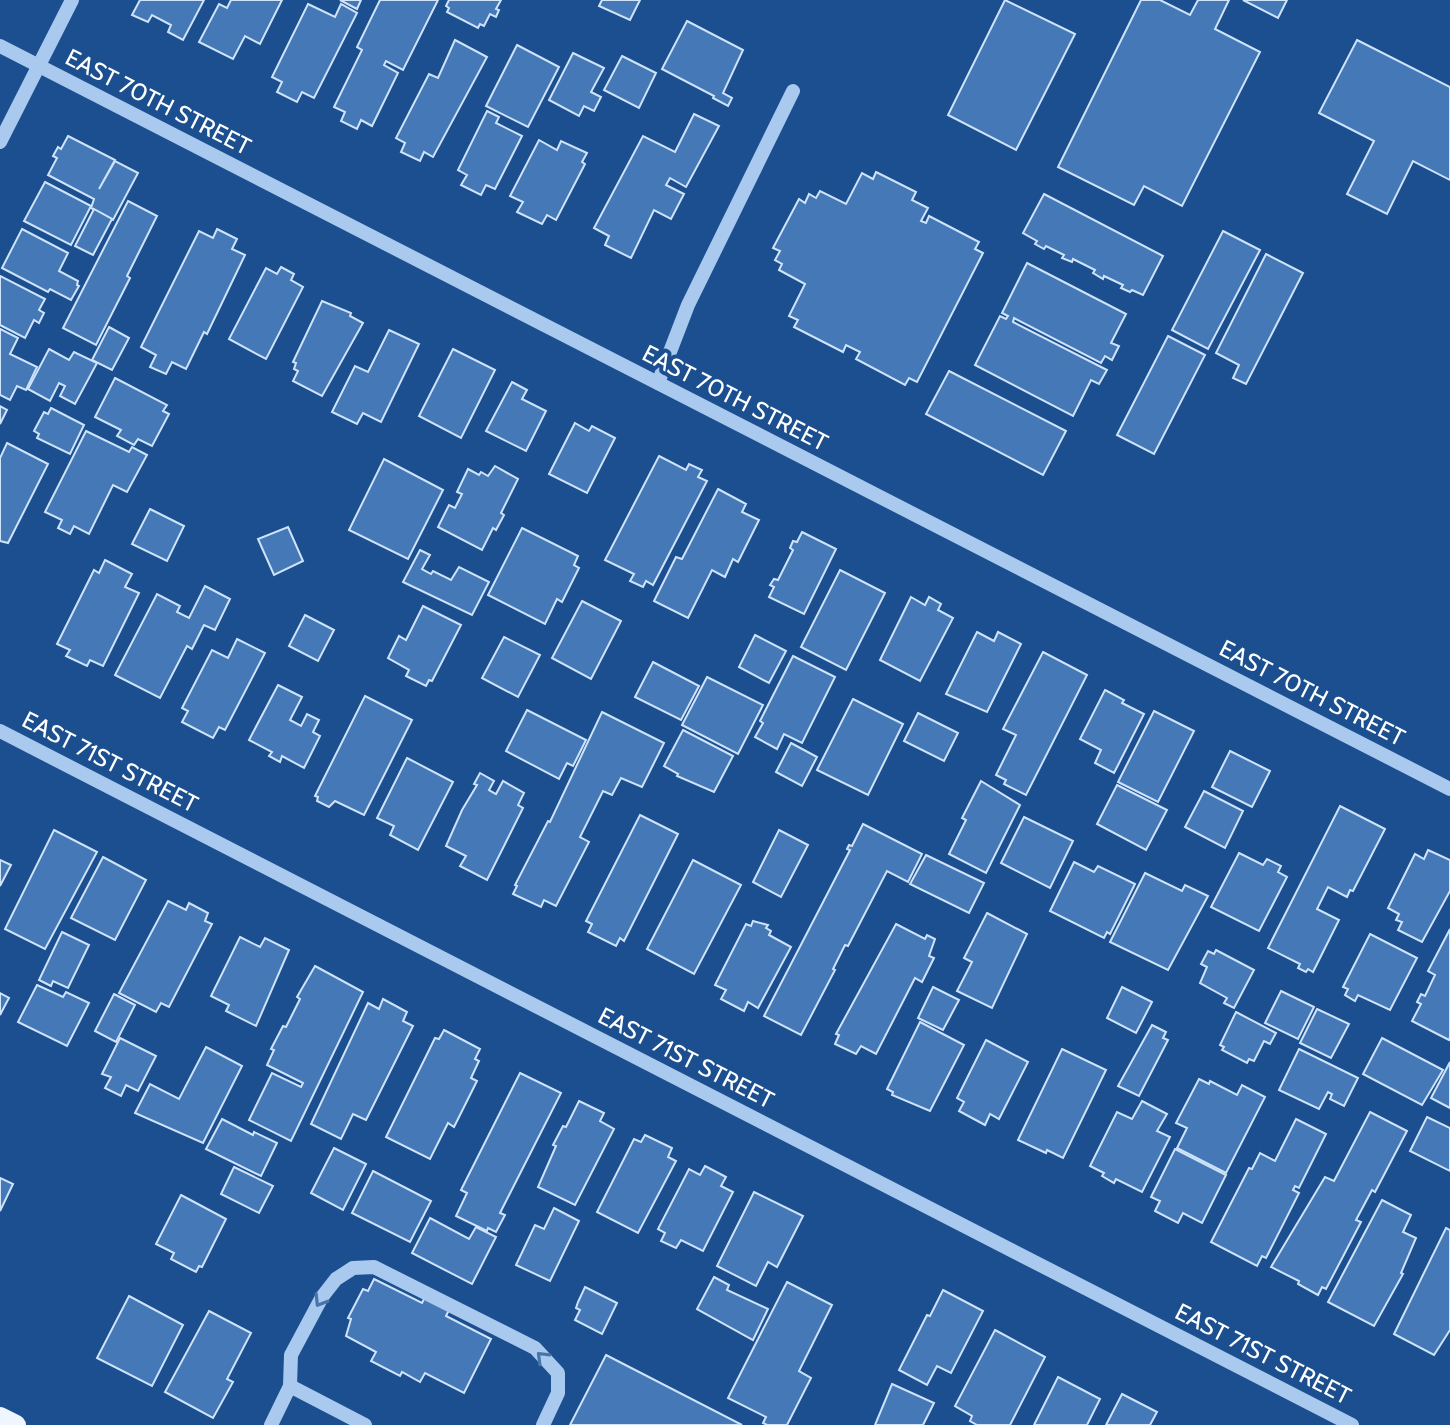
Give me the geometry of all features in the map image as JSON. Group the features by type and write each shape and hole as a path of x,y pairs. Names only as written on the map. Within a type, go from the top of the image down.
{"main road":[{"path":"0,1417 16,1425"}],"street":[{"path":"0,142 72,0"},
{"name":"EAST 70TH STREET","path":"0,46 1450,789"},
{"path":"658,383 688,305 793,91"},
{"name":"EAST 71ST STREET","path":"0,731 1352,1425"},
{"path":"271,1425 290,1386 291,1355 322,1297 336,1279 353,1268 374,1267 535,1348 558,1373 558,1393 543,1425"},
{"path":"290,1386 365,1425"}],"building":[{"path":"140,0 204,0 183,40 168,32 171,25 152,15 148,22 132,15"},
{"path":"231,0 282,0 260,44 245,36 233,59 199,42 219,4 227,8"},
{"path":"340,0 361,0 357,9"},
{"path":"380,0 438,0 403,70 386,61 384,65 398,73 372,126 361,120 357,129 341,121 345,112 334,107 362,50 357,47"},
{"path":"449,0 501,0 496,17 490,14 484,26 480,24 478,28 447,12"},
{"path":"602,0 640,0 630,20 599,6"},
{"path":"1005,0 1075,34 1016,150 948,115"},
{"path":"1141,0 1160,0 1190,15 1198,0 1229,0 1215,29 1260,52 1182,206 1144,186 1134,205 1058,167"},
{"path":"1243,0 1287,0 1278,18"},
{"path":"308,4 335,17 341,4 357,13 314,98 302,92 297,102 277,92 282,82 272,77"},
{"path":"687,21 743,50 723,93 732,98 728,106 662,69"},
{"path":"455,40 487,57 433,157 424,152 420,161 401,152 405,143 396,138 429,74 438,78"},
{"path":"1357,40 1450,87 1450,180 1413,161 1387,214 1347,194 1374,141 1319,113"},
{"path":"517,45 559,67 528,127 486,106"},
{"path":"573,53 604,68 591,92 601,97 594,111 584,106 579,116 549,100"},
{"path":"622,56 656,73 639,108 604,90"},
{"path":"487,111 499,117 496,123 522,136 495,189 486,185 481,195 461,185 467,175 458,170"},
{"path":"694,114 719,126 686,187 670,178 666,185 684,194 671,219 654,210 631,258 605,245 609,236 594,228 643,136 675,152"},
{"path":"68,136 115,160 99,189 115,161 138,173 113,220 91,208 94,199 48,175 57,158 53,156"},
{"path":"539,140 557,150 561,141 587,153 582,162 585,164 556,220 547,215 542,224 517,212 523,202 510,196"},
{"path":"876,172 916,192 912,200 928,208 921,221 926,223 929,216 979,242 975,249 983,253 917,382 909,378 905,385 856,359 860,352 846,345 843,352 794,327 798,320 789,316 805,284 779,270 782,264 775,260 780,251 773,248 799,199 805,203 809,194 816,198 820,191 846,204 862,173 873,179"},
{"path":"45,182 91,206 71,245 24,221"},
{"path":"1044,194 1163,256 1143,295 1121,288 1123,285 1104,276 1103,279 1093,273 1095,270 1073,259 1072,262 1062,258 1064,255 1046,246 1044,249 1023,233"},
{"path":"128,201 157,216 96,345 63,328"},
{"path":"94,209 112,219 93,255 75,246"},
{"path":"22,229 68,253 59,271 78,281 79,286 71,300 50,289 48,292 2,268"},
{"path":"217,229 237,239 232,249 245,255 207,334 204,332 186,369 172,362 166,374 150,367 156,355 141,347 199,231 213,238"},
{"path":"1223,231 1260,250 1208,349 1172,330"},
{"path":"1266,254 1303,273 1246,384 1233,378 1239,365 1216,353"},
{"path":"1027,263 1126,314 1111,343 1119,346 1112,360 1105,356 1101,363 1014,318 1013,322 1107,370 1099,384 1091,380 1073,416 975,365 1000,316 1006,319 1008,316 1002,313"},
{"path":"281,267 294,274 291,280 303,287 266,359 229,339 266,268 277,274"},
{"path":"0,276 45,299 39,310 44,313 39,323 34,320 25,338 0,325"},
{"path":"322,301 351,313 350,316 363,323 322,396 293,381 298,371 294,369 296,363 293,362"},
{"path":"109,327 129,338 112,370 92,360"},
{"path":"0,329 18,338 10,354 37,367 26,390 17,386 10,400 0,395"},
{"path":"389,330 419,344 381,422 363,413 357,424 332,412 355,366 368,372"},
{"path":"1168,336 1205,355 1154,454 1117,435"},
{"path":"49,349 69,360 74,352 97,363 75,404 60,396 65,386 59,383 50,401 28,389"},
{"path":"453,349 495,370 461,438 419,416"},
{"path":"949,371 1066,431 1043,475 926,414"},
{"path":"115,378 167,405 163,411 169,414 152,446 138,439 134,445 117,436 121,430 95,417"},
{"path":"512,382 527,390 522,399 546,411 526,451 486,431"},
{"path":"0,406 7,410 0,424"},
{"path":"51,408 84,425 70,454 37,438 39,434 34,431 44,412 48,414"},
{"path":"575,423 589,431 592,426 615,438 587,493 549,474"},
{"path":"86,431 129,452 132,447 147,455 127,492 113,485 89,534 74,526 70,534 58,528 62,520 45,512"},
{"path":"7,443 48,464 8,543 0,541 0,458"},
{"path":"659,456 686,470 689,464 702,470 698,477 707,481 653,585 646,581 643,587 630,581 634,574 605,560"},
{"path":"384,459 443,490 408,559 349,530"},
{"path":"495,466 518,479 501,513 504,515 482,550 438,527 449,505 455,508 462,494 457,492 468,469 488,476"},
{"path":"718,489 746,504 742,512 759,520 738,562 733,559 725,577 712,570 688,618 654,601 676,557 682,559"},
{"path":"150,509 184,526 167,561 132,544"},
{"path":"288,527 303,561 274,575 258,539"},
{"path":"522,528 578,556 574,565 579,568 562,602 557,599 545,624 488,595"},
{"path":"802,532 836,549 804,614 769,597 774,587 770,585 774,579 778,580 793,550 790,548 793,541 797,542"},
{"path":"420,550 430,555 422,569 431,574 433,571 451,580 459,567 489,582 472,615 403,582"},
{"path":"105,560 132,574 125,587 139,593 103,666 90,660 87,666 66,656 70,650 57,644 94,570 99,573"},
{"path":"840,570 885,593 846,670 801,647"},
{"path":"205,586 230,599 215,630 204,625 192,649 187,646 160,698 115,675 157,594 180,606 177,612 189,618"},
{"path":"911,597 925,605 929,597 941,604 938,610 953,618 920,681 880,660"},
{"path":"582,601 621,621 591,679 552,658"},
{"path":"423,606 461,625 432,681 429,680 426,686 406,676 409,670 388,658 399,636 406,640"},
{"path":"305,615 334,630 318,661 289,646"},
{"path":"977,632 994,641 998,632 1021,644 987,712 946,694"},
{"path":"755,635 786,651 769,683 739,667"},
{"path":"504,637 540,655 518,697 482,678"},
{"path":"237,639 265,653 225,730 219,727 213,738 182,722 188,711 182,708 212,650 228,658"},
{"path":"1043,652 1087,675 1026,795 1004,784 1006,780 996,775 1016,735 1003,729"},
{"path":"793,656 835,677 802,743 784,734 777,749 755,737"},
{"path":"653,662 699,686 681,720 635,697"},
{"path":"707,677 763,705 738,754 682,725"},
{"path":"278,685 302,697 290,720 301,726 307,714 319,720 313,732 320,736 304,768 282,756 280,762 269,756 272,752 249,740"},
{"path":"1105,690 1144,714 1114,773 1095,763 1101,750 1080,739"},
{"path":"365,696 412,720 364,815 335,801 329,807 317,801 318,797 315,796"},
{"path":"853,699 903,724 868,795 817,770"},
{"path":"527,710 586,740 573,766 567,763 559,779 506,751"},
{"path":"1154,711 1194,731 1158,802 1118,782"},
{"path":"602,712 664,743 642,787 621,778 612,795 603,791 580,837 589,842 556,906 544,900 541,907 513,894 515,885 550,822"},
{"path":"918,713 958,733 944,761 904,741"},
{"path":"683,730 733,756 714,792 677,776 664,766"},
{"path":"791,743 817,757 802,786 776,772"},
{"path":"1230,751 1270,771 1252,807 1212,787"},
{"path":"407,758 453,782 418,850 390,835 394,826 377,818"},
{"path":"480,773 494,781 489,790 496,794 503,781 524,793 518,805 523,808 487,880 460,866 466,856 446,846"},
{"path":"981,781 1020,805 986,873 949,854 966,820 962,818"},
{"path":"1117,785 1167,810 1146,850 1097,824"},
{"path":"1204,791 1243,811 1225,848 1185,827"},
{"path":"1340,806 1385,829 1353,891 1350,890 1347,897 1328,887 1317,909 1339,920 1313,972 1308,969 1306,972 1298,968 1300,964 1268,948"},
{"path":"640,815 678,834 624,941 620,938 616,946 588,932 592,924 586,921"},
{"path":"1024,817 1073,841 1050,888 1001,863"},
{"path":"863,824 922,854 908,882 887,871 848,946 845,945 801,1035 764,1016 850,850 847,849 849,845 852,846"},
{"path":"54,830 97,852 45,949 5,929"},
{"path":"779,830 808,845 781,897 753,882"},
{"path":"1428,850 1450,860 1450,891 1422,942 1398,930 1402,922 1396,920 1399,914 1388,908 1415,854 1424,859"},
{"path":"1239,853 1263,865 1267,859 1281,866 1278,872 1287,877 1259,931 1211,907"},
{"path":"926,855 984,883 969,913 910,884"},
{"path":"103,857 146,880 115,940 71,918"},
{"path":"0,860 11,865 0,886"},
{"path":"693,860 741,885 694,974 647,949"},
{"path":"1074,862 1094,872 1098,866 1135,884 1110,934 1107,932 1104,938 1050,911"},
{"path":"1145,873 1182,891 1185,885 1208,896 1168,970 1110,942"},
{"path":"168,901 186,910 189,903 208,913 205,921 212,924 169,1007 161,1003 156,1012 119,993"},
{"path":"987,913 1027,934 992,1008 957,991 972,962 964,958"},
{"path":"753,921 768,925 769,935 791,947 758,1008 748,1002 744,1011 721,999 726,990 715,985 746,924 751,926"},
{"path":"896,924 925,939 927,935 935,939 929,956 934,958 922,982 915,978 876,1054 861,1046 856,1054 835,1044 839,1035 836,1034"},
{"path":"1450,929 1449,1040 1412,1021 1421,1004 1417,1002 1421,994 1425,996 1435,975 1428,971"},
{"path":"62,932 89,945 68,988 53,981 51,986 39,980"},
{"path":"1370,934 1417,958 1390,1010 1358,995 1355,1001 1345,995 1348,989 1343,987"},
{"path":"240,937 260,947 265,938 289,950 256,1026 226,1011 229,1005 211,996"},
{"path":"1216,950 1254,970 1234,1008 1224,1003 1227,998 1200,983 1207,967 1201,964 1208,951 1214,954"},
{"path":"315,966 363,992 291,1141 249,1120 272,1073 301,1087 303,1083 267,1065 274,1050 271,1049 283,1026 286,1027 300,999 297,997"},
{"path":"37,985 63,997 66,992 89,1003 67,1046 18,1022"},
{"path":"933,987 959,1000 943,1030 918,1018"},
{"path":"1122,987 1152,1002 1136,1033 1107,1018"},
{"path":"1281,991 1314,1007 1298,1039 1265,1023"},
{"path":"0,993 9,998 0,1015"},
{"path":"114,994 135,1005 116,1042 95,1031"},
{"path":"383,999 407,1012 403,1021 413,1026 366,1120 353,1114 341,1139 311,1124 368,1003 379,1009"},
{"path":"1317,1009 1349,1024 1331,1058 1300,1043"},
{"path":"1236,1012 1276,1033 1270,1044 1264,1041 1254,1061 1249,1059 1247,1063 1222,1050 1224,1047 1220,1045"},
{"path":"920,1022 964,1045 930,1111 892,1095 893,1092 887,1089"},
{"path":"1152,1025 1166,1032 1163,1038 1168,1040 1139,1096 1118,1086"},
{"path":"444,1030 480,1049 475,1059 479,1061 471,1078 477,1081 454,1127 448,1123 430,1159 386,1137 435,1038 439,1039"},
{"path":"120,1038 156,1056 138,1091 126,1085 121,1096 105,1088 111,1077 102,1074"},
{"path":"1382,1038 1443,1070 1422,1105 1363,1074"},
{"path":"986,1040 1028,1062 999,1119 990,1114 985,1125 959,1111 964,1102 957,1098"},
{"path":"206,1047 242,1066 203,1143 135,1113 150,1084 179,1099"},
{"path":"1062,1049 1106,1070 1063,1158 1018,1140"},
{"path":"1299,1049 1358,1078 1344,1106 1330,1099 1332,1094 1328,1092 1319,1109 1279,1090"},
{"path":"1450,1062 1450,1108 1431,1098"},
{"path":"520,1073 561,1093 500,1213 505,1215 496,1232 488,1228 487,1231 456,1216 467,1193 461,1190"},
{"path":"1199,1079 1209,1084 1210,1081 1237,1095 1242,1085 1265,1097 1226,1173 1177,1148 1187,1128 1176,1123"},
{"path":"579,1101 604,1113 600,1121 614,1129 575,1205 538,1187 556,1146 553,1145"},
{"path":"1142,1101 1167,1114 1157,1131 1170,1137 1142,1192 1116,1179 1114,1183 1090,1166 1117,1112 1132,1119"},
{"path":"1370,1112 1407,1131 1375,1192 1372,1190 1356,1220 1361,1222 1326,1289 1322,1287 1318,1295 1271,1267 1325,1177 1334,1181"},
{"path":"1427,1117 1450,1128 1450,1171 1410,1151"},
{"path":"222,1119 277,1143 261,1176 206,1149"},
{"path":"1296,1119 1326,1134 1299,1188 1295,1186 1293,1190 1299,1193 1266,1258 1262,1256 1257,1266 1211,1242 1249,1168 1252,1169 1260,1153 1275,1161"},
{"path":"645,1135 672,1148 668,1157 676,1161 638,1233 597,1212 634,1139 641,1142"},
{"path":"334,1148 366,1164 343,1210 311,1193"},
{"path":"1175,1149 1226,1175 1202,1223 1183,1213 1178,1223 1155,1211 1160,1201 1151,1197"},
{"path":"705,1166 726,1177 721,1186 733,1192 703,1251 681,1240 676,1248 661,1241 665,1233 658,1229 689,1169 700,1175"},
{"path":"234,1167 273,1186 259,1213 221,1194"},
{"path":"373,1171 431,1201 410,1242 352,1213"},
{"path":"0,1178 13,1184 0,1211"},
{"path":"754,1192 803,1216 777,1267 768,1262 756,1286 717,1266"},
{"path":"181,1195 226,1219 202,1267 199,1266 196,1272 171,1259 174,1253 156,1244"},
{"path":"1382,1200 1411,1215 1403,1232 1416,1238 1403,1274 1374,1326 1328,1302"},
{"path":"554,1208 579,1221 550,1281 516,1265 535,1225 544,1229"},
{"path":"430,1218 469,1239 476,1227 496,1237 472,1284 412,1253"},
{"path":"1446,1228 1450,1230 1450,1330 1434,1355 1394,1334"},
{"path":"714,1277 729,1285 727,1290 768,1309 753,1340 697,1309"},
{"path":"374,1279 422,1303 425,1297 449,1310 446,1316 491,1339 464,1393 425,1373 420,1382 402,1372 400,1376 371,1361 376,1352 346,1336 351,1319 348,1318 363,1289 368,1291"},
{"path":"787,1282 832,1305 799,1371 811,1378 787,1425 767,1425 763,1423 766,1417 728,1398"},
{"path":"585,1287 617,1303 602,1334 575,1320 580,1310 576,1308"},
{"path":"943,1290 983,1311 951,1373 937,1366 927,1385 899,1370"},
{"path":"129,1296 183,1325 152,1386 97,1358"},
{"path":"209,1311 251,1333 227,1379 233,1382 213,1418 165,1392"},
{"path":"995,1330 1045,1357 1010,1425 977,1425 970,1421 972,1416 955,1406"},
{"path":"606,1355 742,1425 570,1425"},
{"path":"1058,1377 1100,1399 1087,1425 1034,1425"},
{"path":"892,1384 934,1403 923,1425 875,1425"},
{"path":"1122,1394 1157,1412 1150,1425 1106,1425"}]}
